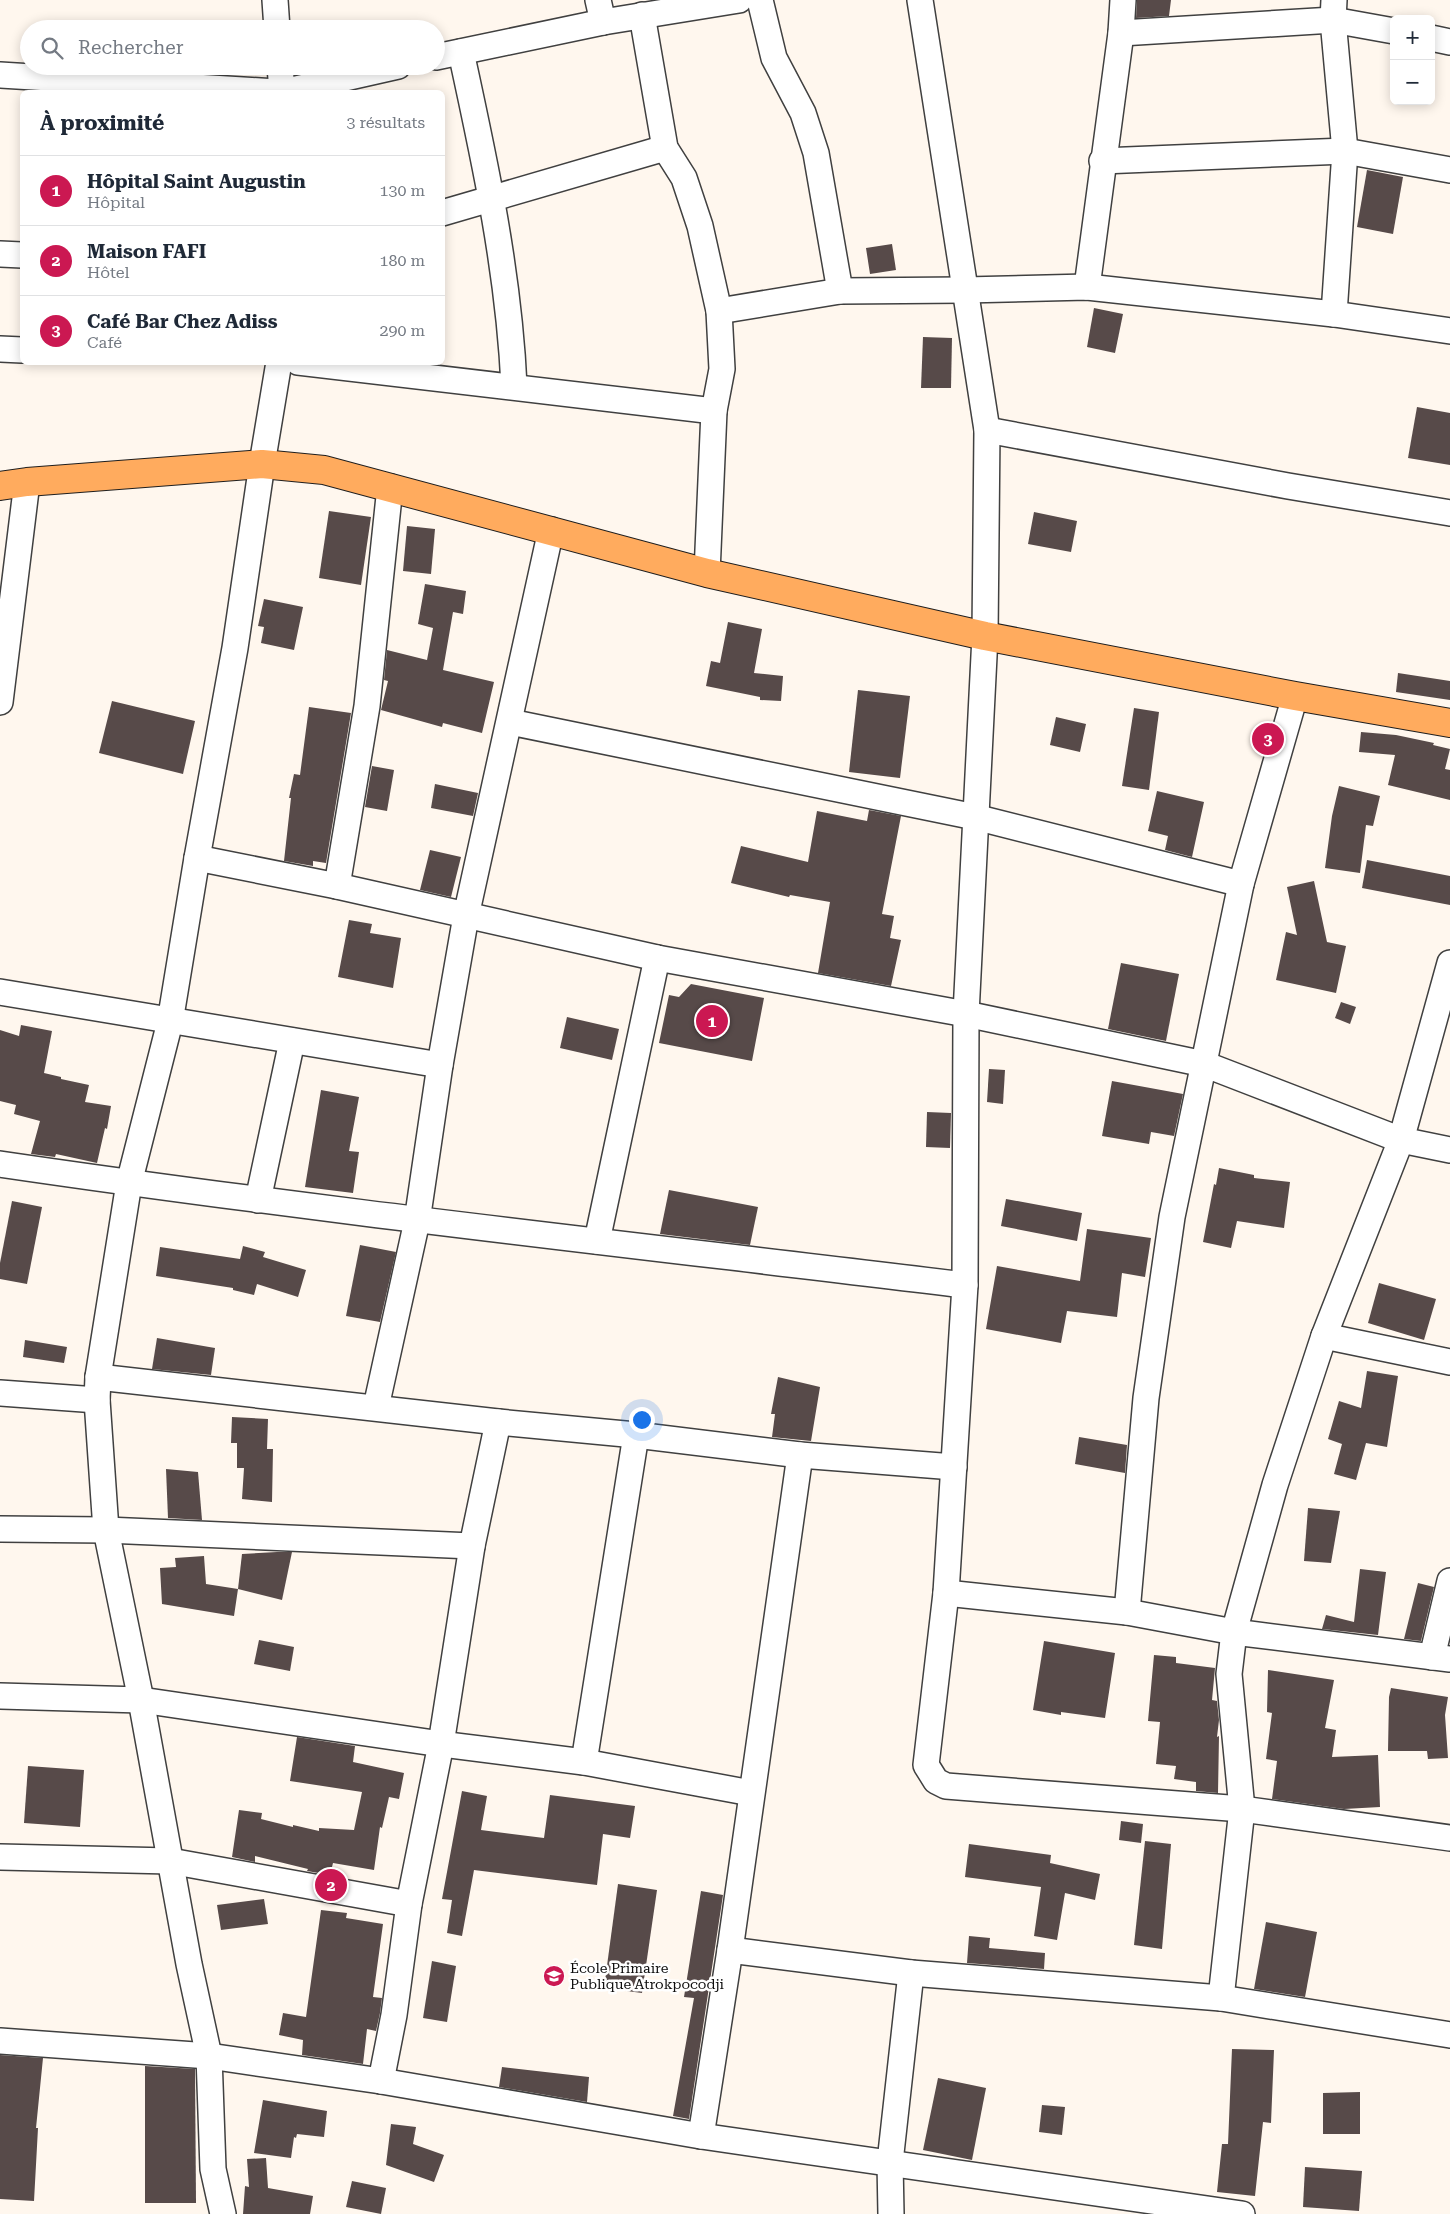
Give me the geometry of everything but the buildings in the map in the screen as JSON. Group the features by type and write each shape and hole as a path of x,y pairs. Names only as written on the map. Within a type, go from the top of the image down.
{"main road":[{"path":"0,486 27,482 262,464 324,470 707,573 984,636 1296,696 1450,723"}],"street":[{"path":"275,0 276,20"},
{"path":"445,56 601,11 642,15 739,0"},
{"path":"760,0 774,58 803,113 816,153 840,291"},
{"path":"920,0 987,430 984,636 966,1014 965,1285 946,1593 926,1765 936,1781 946,1786 1242,1809 1450,1838"},
{"path":"1086,287 1121,33 1123,0"},
{"path":"1121,33 1333,10 1390,30"},
{"path":"1333,10 1345,151 1334,314"},
{"path":"642,15 665,148 684,178 700,226 719,311 722,369 714,411 707,573"},
{"path":"1435,39 1450,42"},
{"path":"461,52 493,199 512,344 514,386"},
{"path":"0,75 244,90"},
{"path":"281,75 282,90"},
{"path":"291,90 358,75"},
{"path":"445,212 665,148"},
{"path":"1102,161 1345,151 1450,170"},
{"path":"0,254 20,255"},
{"path":"719,311 840,291 1086,287 1334,314 1450,331"},
{"path":"0,349 20,350"},
{"path":"223,2214 213,2169 209,2056 170,1861 141,1700 106,1530 97,1388 129,1183 170,1022 196,858 235,648 278,365"},
{"path":"325,365 714,411"},
{"path":"987,430 1288,486 1450,513"},
{"path":"0,702 27,482"},
{"path":"337,886 367,706 390,487"},
{"path":"376,1407 417,1220 440,1065 466,916 551,530"},
{"path":"1127,1612 1146,1398 1172,1217 1240,884 1296,696"},
{"path":"510,722 975,817 1240,884"},
{"path":"196,858 337,886 656,958 966,1014 1204,1064 1401,1140 1450,1150"},
{"path":"597,1241 656,958"},
{"path":"1221,1998 1242,1809 1229,1674 1234,1632 1275,1485 1324,1336 1401,1140 1450,963"},
{"path":"0,992 170,1022 440,1065"},
{"path":"258,1200 292,1041"},
{"path":"0,1164 129,1183 417,1220 965,1285"},
{"path":"1324,1336 1450,1362"},
{"path":"0,1393 97,1388 376,1407 800,1455 954,1467"},
{"path":"381,2081 394,2015 409,1904 442,1744 472,1546 498,1422"},
{"path":"584,1762 636,1435"},
{"path":"701,2136 730,1950 800,1455"},
{"path":"0,1529 106,1530 472,1546"},
{"path":"946,1593 1127,1612 1234,1632 1441,1658 1450,1581"},
{"path":"0,1696 141,1700 442,1744 584,1762 751,1793"},
{"path":"0,1857 170,1861 409,1904"},
{"path":"730,1950 911,1973 1221,1998 1450,2035"},
{"path":"891,2214 890,2162 911,1973"},
{"path":"0,2041 209,2056 381,2081 701,2136 1242,2214"}],"place":[{"name":"Café Bar Chez Adiss","path":"1268,739"},
{"name":"Hôpital Saint Augustin","path":"712,1021"},
{"name":"Maison FAFI","path":"331,1885"},
{"name":"École Primaire Publique Atrokpocodji","path":"554,1976"}]}
